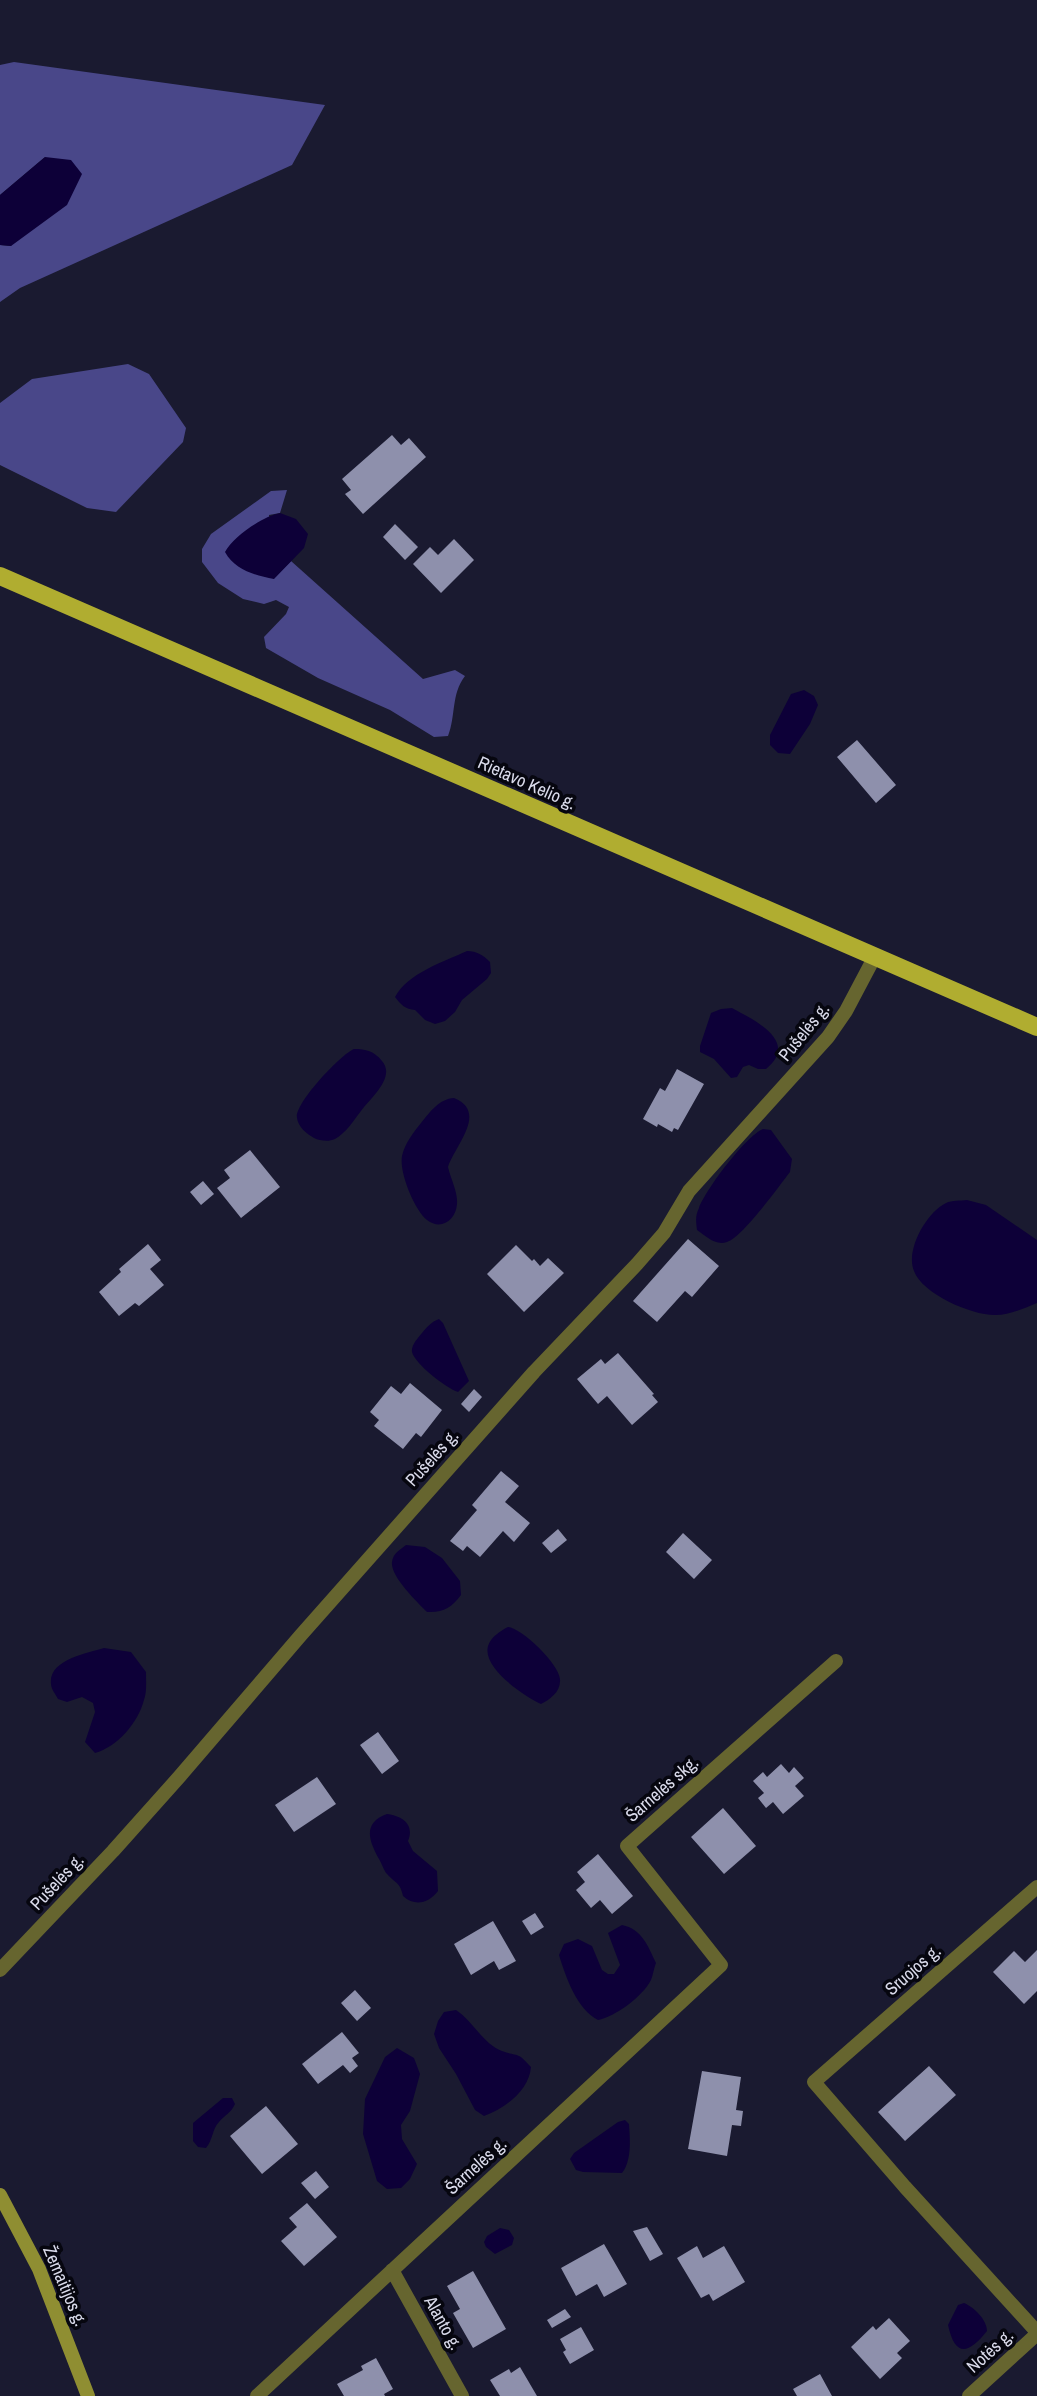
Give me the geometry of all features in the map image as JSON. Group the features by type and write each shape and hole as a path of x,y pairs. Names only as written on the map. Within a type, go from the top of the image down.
{"main road":[{"name":"Rietavo Kelio g.","path":"0,576 1037,1027"},
{"name":"Žemaitijos g.","path":"0,2194 39,2269 88,2396"}],"street":[{"name":"Pušelės g.","path":"0,1970 155,1804 300,1635 534,1373 664,1233 689,1191 828,1037 846,1011 874,958"},
{"name":"Šarnelės skg.","path":"721,1965 627,1846 836,1661"},
{"name":"Sruojos g.","path":"1035,2338 814,2082 1037,1887"},
{"name":"Šarnelės g.","path":"257,2396 721,1965"},
{"name":"Alanto g.","path":"391,2270 462,2396"},
{"name":"Notės g.","path":"969,2396 1035,2338"}],"shaded area":[{"path":"14,62 325,105 292,165 20,288 0,302 0,245 11,246 45,157 0,195 0,65"},
{"path":"45,157 71,160 82,174 67,205 11,246 0,245 0,195"},
{"path":"128,364 149,374 186,428 183,442 116,512 87,508 0,465 0,403 32,379"},
{"path":"287,490 280,513 269,515 273,579 291,561 423,679 455,670 465,676 458,690 448,736 434,737 390,710 318,678 266,648 264,637 286,614 289,607 276,600 264,604 243,599 218,583 202,562 202,549 211,534 271,491"},
{"path":"280,513 296,519 308,534 304,548 274,579 252,573 229,558 225,552 242,533 258,522"},
{"path":"804,690 814,696 818,705 810,724 790,754 778,753 770,745 770,735 791,694"},
{"path":"467,951 482,955 490,962 491,973 462,1000 455,1012 445,1021 435,1024 425,1020 395,997 408,981 417,975"},
{"path":"732,1008 770,1032 778,1049 775,1059 766,1069 749,1065 743,1067 737,1077 731,1078 714,1059 700,1052 700,1046 711,1013"},
{"path":"354,1049 370,1051 382,1061 386,1067 384,1080 376,1094 339,1136 327,1141 314,1138 299,1124 298,1111 310,1091 339,1060"},
{"path":"454,1098 469,1111 469,1120 448,1167 456,1195 456,1210 447,1222 437,1224 422,1215 413,1199 405,1180 402,1156 410,1138 432,1110 440,1103"},
{"path":"763,1129 771,1130 792,1159 790,1172 742,1231 727,1242 715,1242 697,1230 696,1219 703,1199 727,1164"},
{"path":"967,1200 986,1205 1037,1240 1037,1303 1006,1314 975,1312 949,1302 919,1280 912,1262 915,1243 925,1223 946,1203"},
{"path":"439,1319 469,1381 458,1392 432,1375 412,1352 419,1337 429,1325"},
{"path":"406,1545 425,1547 442,1558 460,1581 461,1595 450,1606 438,1612 427,1612 400,1581 392,1562 395,1554"},
{"path":"508,1627 530,1640 547,1656 558,1672 560,1684 557,1691 541,1704 515,1688 491,1663 489,1643"},
{"path":"104,1648 131,1652 146,1672 146,1690 141,1709 126,1733 95,1753 85,1742 95,1712 93,1703 82,1697 67,1702 58,1699 51,1684 52,1676 62,1663"},
{"path":"387,1814 406,1822 410,1830 408,1841 413,1851 437,1871 438,1891 426,1901 412,1902 403,1896 375,1852 371,1827"},
{"path":"622,1925 639,1934 656,1963 651,1980 642,1993 620,2010 598,2020 578,2001 559,1955 564,1944 578,1939 592,1946 602,1970 614,1974 620,1965 608,1933"},
{"path":"456,2010 495,2048 520,2056 531,2067 526,2084 515,2098 484,2116 475,2110 439,2048 434,2034 444,2012"},
{"path":"397,2048 414,2058 420,2074 410,2111 401,2125 402,2139 417,2164 410,2179 401,2188 387,2189 377,2181 363,2134 365,2099 385,2057"},
{"path":"223,2098 232,2098 235,2104 217,2125 206,2148 198,2147 193,2141 193,2123"},
{"path":"625,2120 629,2124 630,2149 622,2173 576,2170 570,2159 574,2153 618,2122"},
{"path":"500,2228 509,2230 514,2238 512,2245 495,2254 484,2242 487,2236"},
{"path":"964,2303 979,2314 987,2331 974,2345 963,2349 954,2343 948,2325 958,2305"}],"building":[{"path":"392,435 401,445 409,438 426,457 363,514 345,494 351,490 342,479"},
{"path":"395,524 418,547 405,560 383,537"},
{"path":"454,539 474,560 441,593 413,564 430,547 438,555"},
{"path":"857,740 896,785 876,803 837,757"},
{"path":"677,1069 704,1084 678,1130 674,1128 672,1132 643,1119 660,1088 665,1091"},
{"path":"250,1150 280,1187 241,1218 217,1188 230,1178 224,1170"},
{"path":"203,1181 214,1194 201,1205 190,1192"},
{"path":"688,1239 719,1266 692,1297 685,1291 657,1322 633,1301"},
{"path":"148,1244 161,1260 150,1269 164,1285 139,1306 135,1303 119,1316 99,1292 121,1272 119,1269"},
{"path":"516,1245 540,1266 548,1258 564,1273 524,1312 487,1274"},
{"path":"618,1353 658,1402 632,1425 607,1396 598,1404 577,1379 601,1359 605,1364"},
{"path":"410,1383 442,1410 421,1437 416,1433 403,1449 374,1426 379,1420 370,1412 391,1386 401,1394"},
{"path":"474,1389 482,1397 469,1412 461,1404"},
{"path":"501,1471 519,1486 505,1502 530,1523 514,1542 503,1531 480,1557 467,1546 463,1551 450,1541 477,1510 472,1505"},
{"path":"558,1529 567,1540 551,1553 542,1543"},
{"path":"683,1533 712,1560 694,1579 666,1552"},
{"path":"378,1732 399,1761 382,1774 360,1745"},
{"path":"781,1764 789,1773 794,1767 804,1778 795,1786 804,1796 783,1814 773,1802 766,1808 758,1798 764,1793 753,1781 763,1772 767,1777"},
{"path":"317,1777 336,1804 294,1832 275,1805"},
{"path":"723,1808 756,1846 724,1874 691,1837"},
{"path":"598,1854 633,1896 612,1914 600,1900 591,1908 576,1890 585,1882 577,1872"},
{"path":"535,1913 544,1927 531,1935 522,1921"},
{"path":"493,1921 516,1961 499,1970 494,1961 471,1975 454,1944"},
{"path":"1037,1950 1037,1991 1024,2004 993,1972 1014,1951 1025,1962"},
{"path":"355,1990 371,2008 357,2021 341,2003"},
{"path":"342,2032 359,2053 352,2058 358,2066 350,2073 343,2065 318,2084 302,2064"},
{"path":"929,2066 956,2095 905,2141 878,2112"},
{"path":"702,2071 741,2077 736,2110 743,2111 741,2126 732,2125 727,2156 688,2149"},
{"path":"266,2106 298,2144 262,2174 230,2136"},
{"path":"316,2171 329,2187 315,2199 301,2183"},
{"path":"307,2203 337,2237 304,2266 281,2241 297,2227 289,2218"},
{"path":"647,2227 663,2254 650,2261 633,2231"},
{"path":"604,2244 627,2284 604,2297 597,2284 576,2296 561,2268"},
{"path":"697,2246 703,2258 724,2246 745,2282 713,2301 709,2294 701,2298 677,2258"},
{"path":"473,2271 506,2329 473,2348 453,2313 460,2309 447,2286"},
{"path":"565,2309 571,2317 552,2328 547,2320"},
{"path":"889,2318 910,2341 897,2353 902,2358 880,2379 851,2347 873,2326 876,2330"},
{"path":"581,2327 594,2350 570,2364 560,2339"},
{"path":"376,2358 393,2389 384,2394 385,2396 344,2396 337,2384 363,2370 361,2366"},
{"path":"520,2367 537,2396 500,2396 490,2380 509,2369 511,2373"},
{"path":"820,2374 832,2396 797,2396 793,2389"}]}
